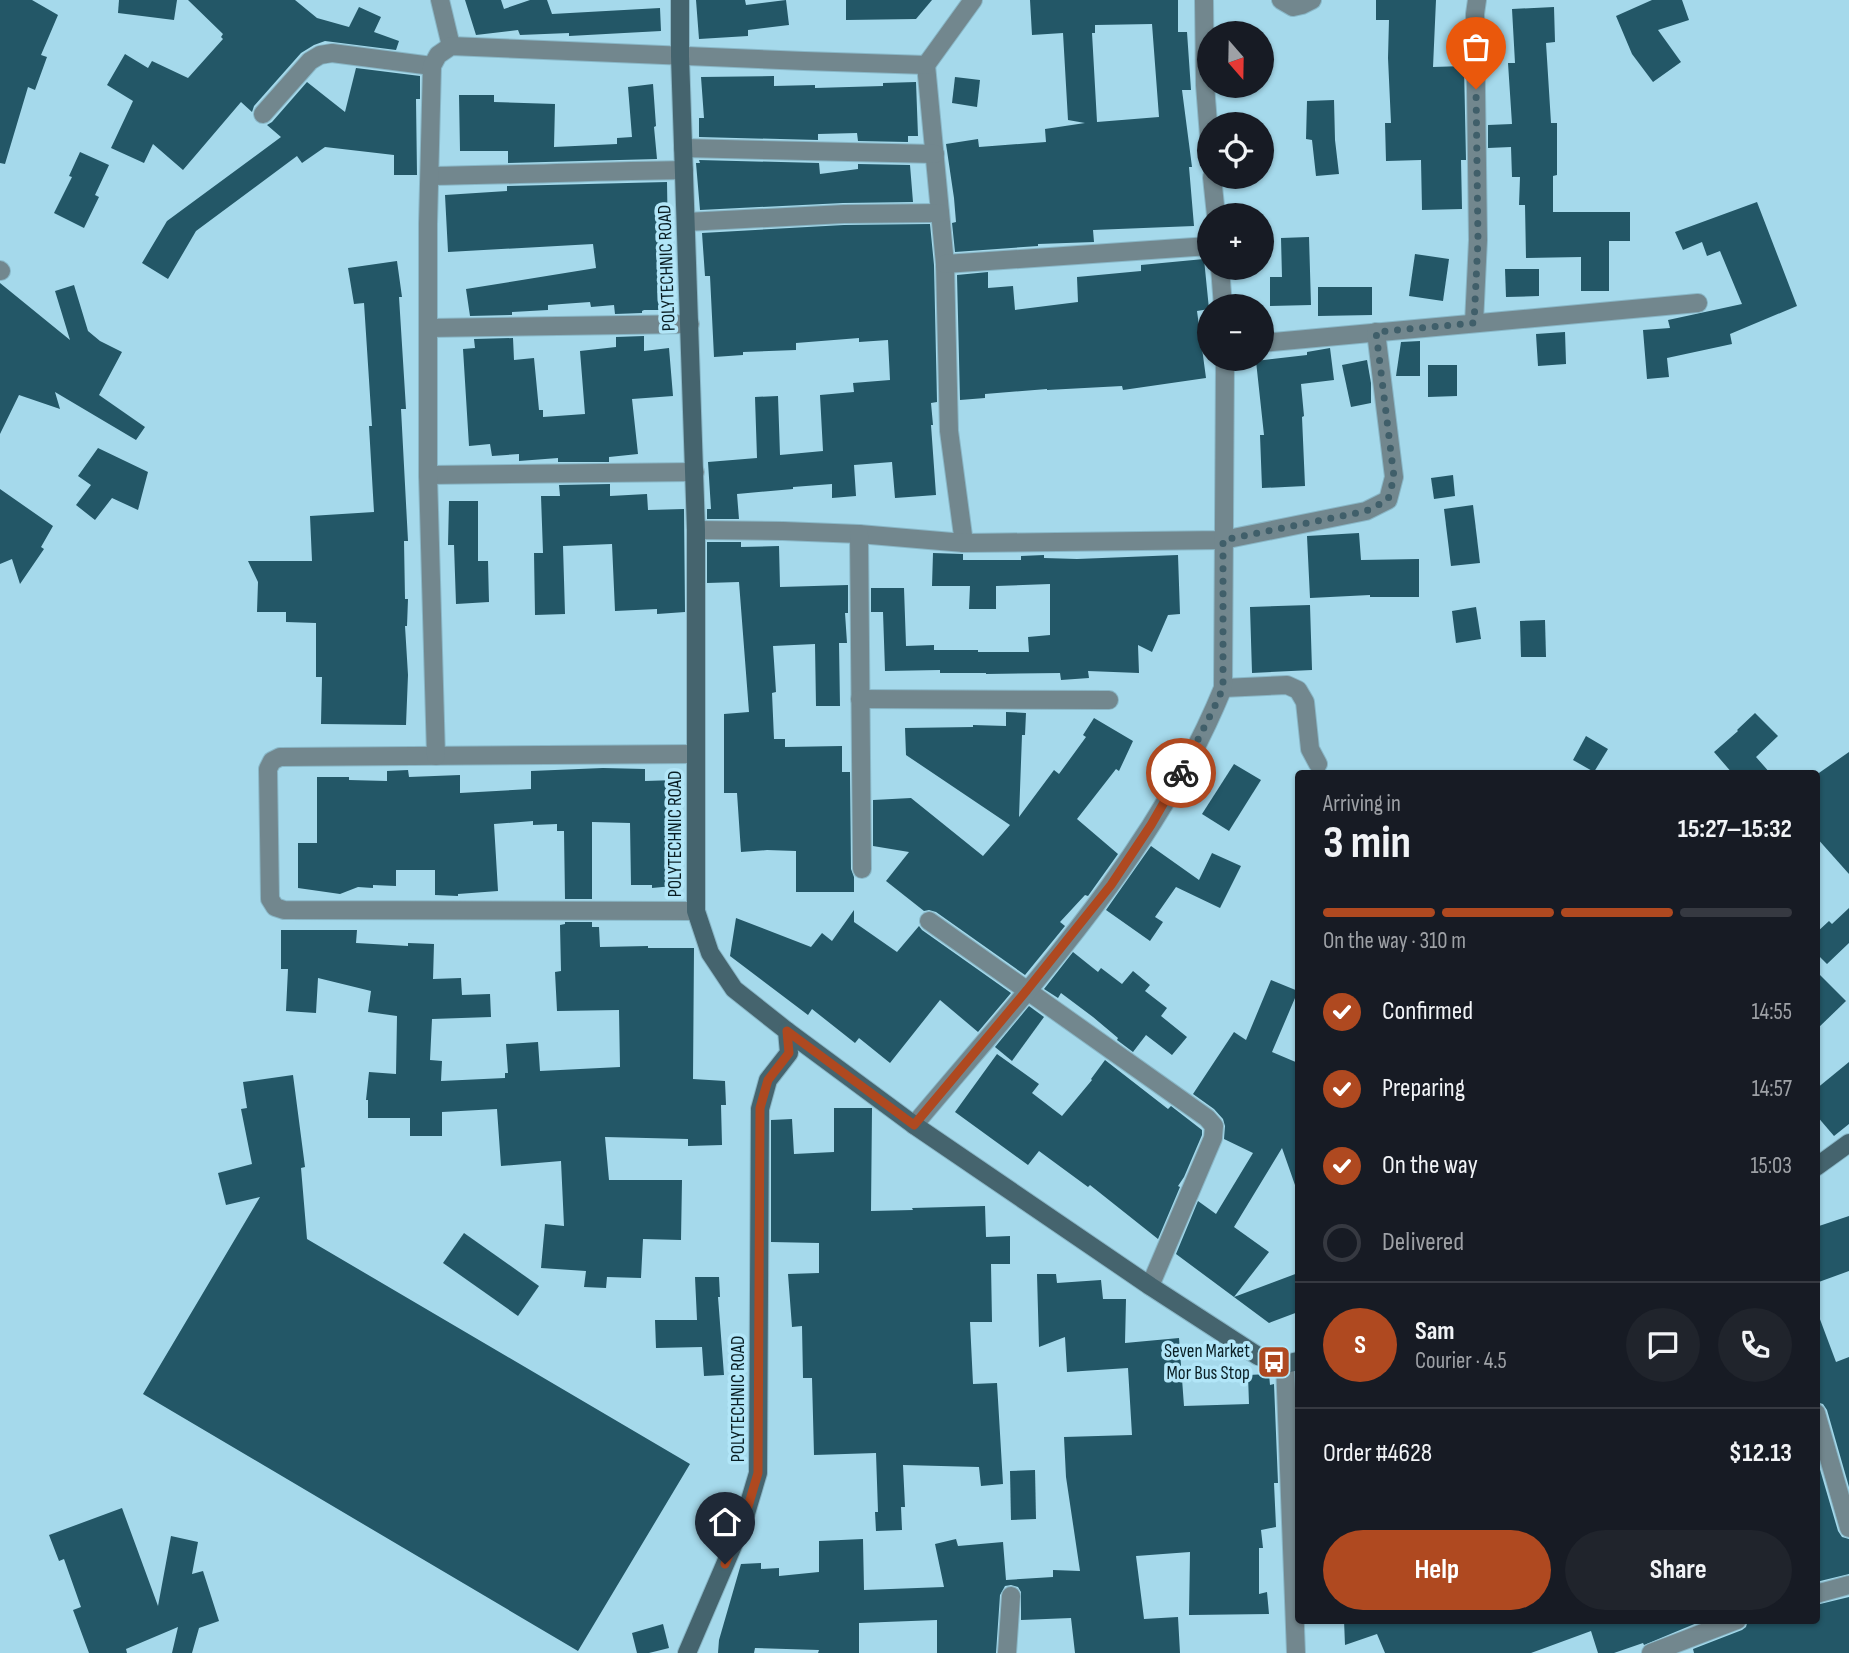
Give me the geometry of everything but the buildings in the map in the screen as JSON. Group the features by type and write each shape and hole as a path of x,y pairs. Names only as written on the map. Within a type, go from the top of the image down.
{"street":[{"path":"440,0 450,46"},
{"name":"POLYTECHNIC ROAD","path":"680,0 695,472 696,912 710,953 734,989 787,1031 789,1053 768,1080 760,1108 758,1473 744,1520 687,1653"},
{"path":"964,543 949,431 945,264 926,65 973,0"},
{"path":"1204,0 1207,112"},
{"path":"1281,0 1293,7 1312,0"},
{"path":"1474,323 1478,240 1477,0"},
{"path":"436,756 428,475 428,328 432,66 438,55 450,46 926,65"},
{"path":"263,114 310,61 320,55 332,53 432,66"},
{"path":"683,148 935,154"},
{"path":"430,176 684,170"},
{"path":"686,222 844,214 940,213"},
{"path":"945,264 1197,247"},
{"path":"1274,342 1698,303"},
{"path":"428,328 690,324"},
{"path":"696,530 859,534 964,543 1223,540 1366,511 1388,500 1394,477 1376,332"},
{"path":"914,1125 1111,885 1151,825 1184,768 1223,688 1226,371"},
{"path":"428,475 695,472"},
{"path":"859,534 862,869"},
{"path":"1223,688 1287,685 1298,691 1305,702 1310,749 1318,764"},
{"path":"860,699 1109,700"},
{"path":"696,754 280,758 272,761 268,769 270,899 275,907 284,910 696,912"},
{"path":"929,921 1208,1118 1214,1126 1213,1138 1150,1286"},
{"path":"787,1031 914,1125 1150,1286 1258,1356 1292,1362 1295,1580"},
{"path":"1820,1164 1849,1143"},
{"path":"1820,1427 1849,1528"},
{"path":"1820,1593 1849,1584"},
{"path":"1007,1653 1011,1596"},
{"path":"1296,1624 1296,1653"},
{"path":"1651,1653 1727,1624"}],"way so far":[{"path":"1181,773 1223,688 1223,540 1366,511 1388,500 1394,477 1376,332 1474,323 1478,240 1476,89"}],"place":[{"name":"Seven Market Mor Bus Stop","path":"1274,1362"}],"route":[{"path":"725,1564 744,1520 758,1473 760,1108 768,1080 789,1053 787,1031 914,1125 1111,885 1151,825 1181,773"}]}
